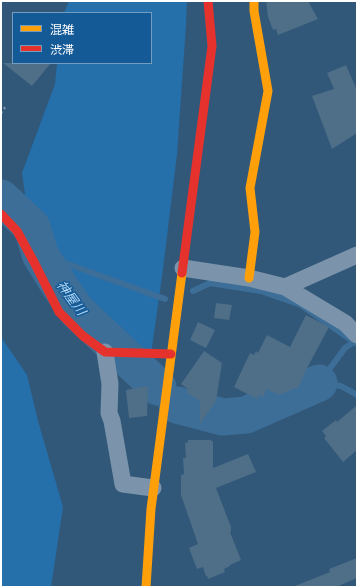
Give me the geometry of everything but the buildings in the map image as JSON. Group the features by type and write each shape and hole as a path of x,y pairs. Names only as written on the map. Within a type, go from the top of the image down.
{"street":[{"path":"146,587 153,488 212,46 208,1"},
{"path":"249,278 255,232 250,188 268,91 254,11 254,1"},
{"path":"1,214 17,232 59,312 83,336 109,352 172,354"},
{"path":"285,287 357,256"},
{"path":"183,268 249,278 285,287 345,323 357,335"},
{"path":"109,352 109,412 112,421 123,484 153,488"}],"path":[{"path":"1,113 6,106"}],"shaded area":[{"path":"69,1 187,1 177,154 149,369 127,371 91,333 64,311 31,237 22,173 55,84 57,64 152,64 152,12 64,12"},
{"path":"1,337 27,375 38,421 63,507 51,587 1,587"}],"waterway":[{"name":"神屋川","path":"1,198 32,227 40,254 77,311 158,387"},
{"path":"40,254 165,299"},
{"path":"193,291 210,283 261,291 301,305 357,344"},
{"path":"354,342 345,348 319,383 341,386 357,395"},
{"name":"神屋川","path":"177,405 223,417 246,415 319,383"}],"traffic: slow":[{"path":"249,278 255,232 250,188 268,91 254,11 254,1"},
{"path":"146,587 151,509 182,273"}],"traffic: jam":[{"path":"182,273 212,46 208,1"},
{"path":"1,214 17,231 59,312 83,336 105,352 171,354"}]}
